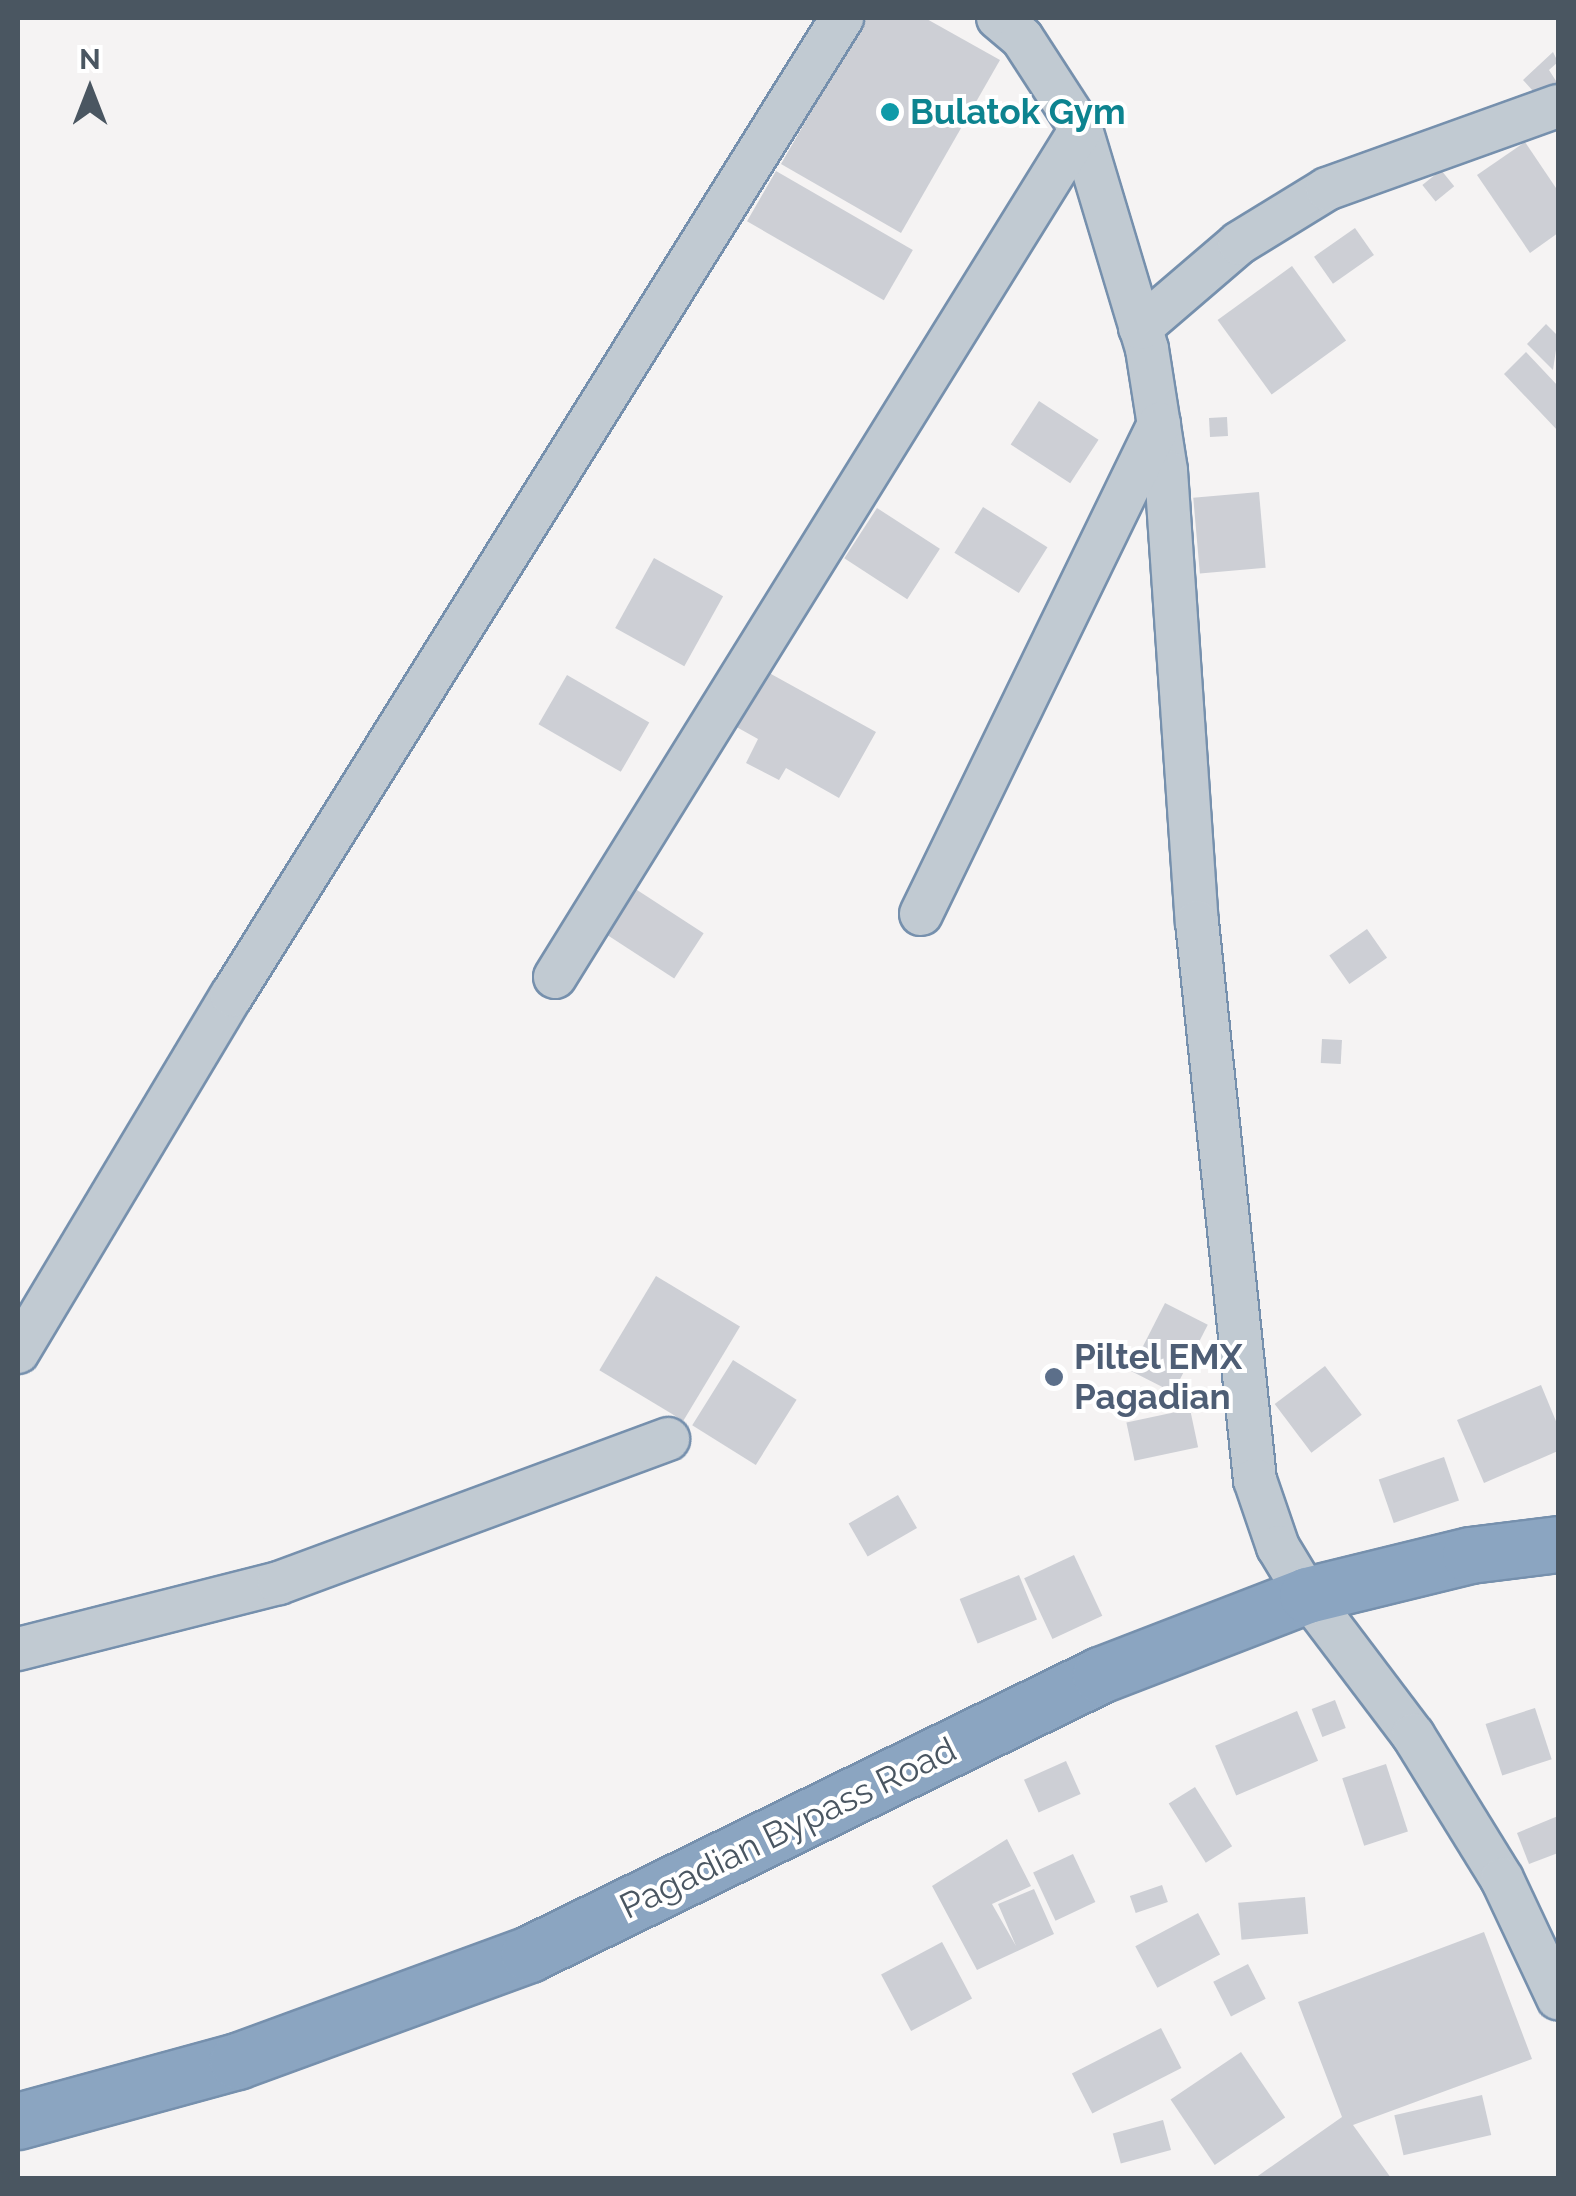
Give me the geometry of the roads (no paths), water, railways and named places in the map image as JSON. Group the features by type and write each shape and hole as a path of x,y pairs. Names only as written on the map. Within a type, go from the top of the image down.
{"highway":[{"name":"Pagadian Bypass Road","path":"18,2121 236,2061 529,1954 1100,1675 1307,1596 1470,1556 1558,1544"}],"street":[{"path":"18,1352 242,978 842,18"},
{"path":"998,18 1022,38 1082,129 1140,328 1159,424 1242,1409 1260,1496 1278,1547 1307,1596 1413,1735 1502,1879 1558,1998"},
{"path":"1140,328 1239,243 1328,189 1558,106"},
{"path":"555,977 1082,129"},
{"path":"921,914 1159,424"},
{"path":"18,1648 278,1582 668,1439"}],"place":[{"name":"Bulatok Gym","path":"890,112"},
{"name":"Piltel EMX Pagadian","path":"1054,1377"}]}
